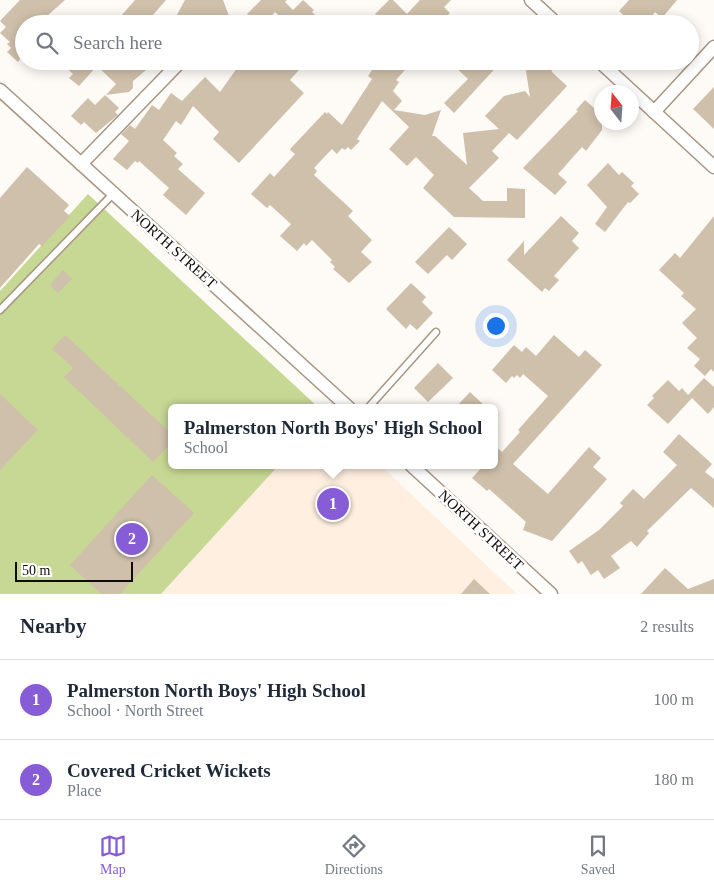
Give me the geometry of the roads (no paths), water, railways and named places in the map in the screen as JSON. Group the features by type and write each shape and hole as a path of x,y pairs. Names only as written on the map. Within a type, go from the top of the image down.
{"street":[{"path":"531,0 548,15"},
{"path":"699,63 714,47"},
{"path":"81,164 172,70"},
{"path":"609,70 714,167"},
{"path":"654,112 693,70"},
{"name":"NORTH STREET","path":"0,90 345,404"},
{"name":"NORTH STREET","path":"416,469 552,594"}],"lane":[{"path":"0,310 114,194"},
{"path":"372,404 436,332"}],"place":[{"name":"Palmerston North Boys' High School","path":"333,504"},
{"name":"Covered Cricket Wickets","path":"132,539"}]}
